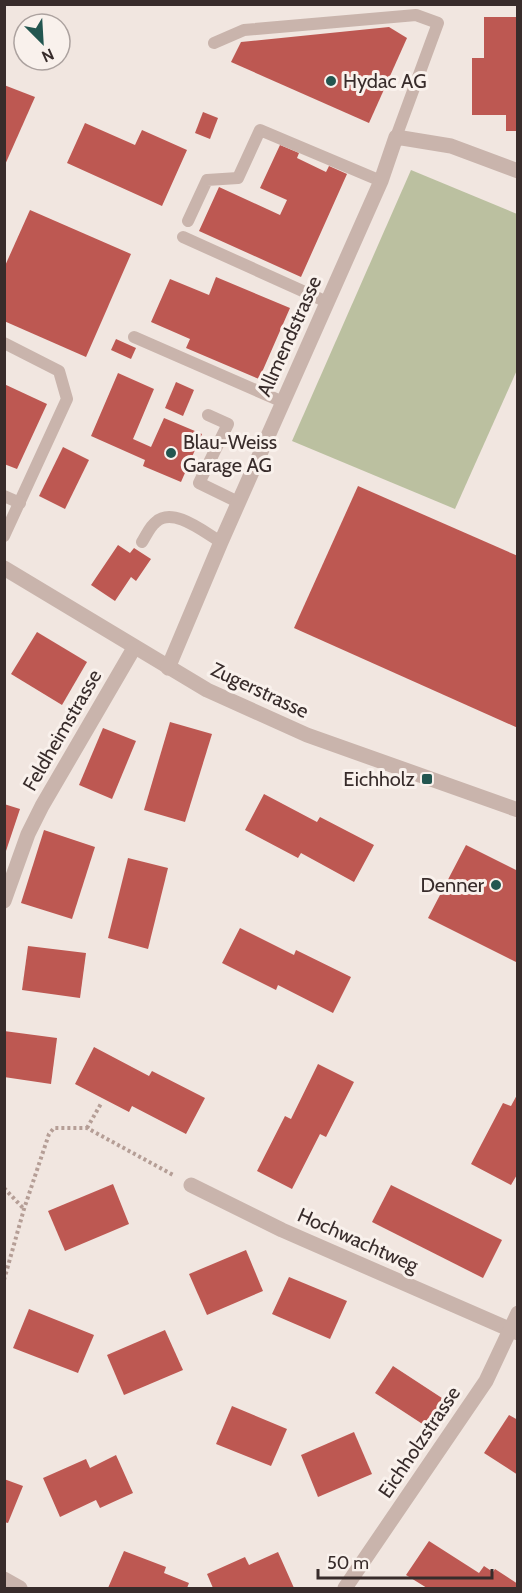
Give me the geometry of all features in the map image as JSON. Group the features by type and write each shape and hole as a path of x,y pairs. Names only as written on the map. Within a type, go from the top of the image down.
{"street":[{"path":"396,137 451,146 518,171"},
{"name":"Allmendstrasse","path":"168,668 238,502 381,181 396,137"},
{"name":"Zugerstrasse","path":"4,568 207,690 307,735 518,810"},
{"name":"Feldheimstrasse","path":"4,901 28,834 42,806 134,648"},
{"name":"Hochwachtweg","path":"191,1185 282,1230 514,1331"},
{"name":"Eichholzstrasse","path":"345,1588 486,1381 514,1331 518,1313"},
{"path":"4,1579 20,1588"}],"lane":[{"path":"214,43 244,30 416,15 438,23 396,137"},
{"path":"188,221 207,180 238,178 260,130 381,181"},
{"path":"183,237 327,302"},
{"path":"134,337 283,402"},
{"path":"4,344 59,371 67,399 4,536"},
{"path":"208,415 228,424 199,483 238,502"},
{"path":"4,496 20,503"},
{"path":"142,542 156,521 168,517 181,519 221,542"}],"path":[{"path":"87,1128 102,1102"},
{"path":"4,1280 24,1209 49,1134 54,1128 87,1128 191,1185"},
{"path":"4,1188 24,1209"}],"green space":[{"path":"411,170 517,214 517,370 455,509 292,441"}],"building":[{"path":"484,17 518,17 518,131 506,131 506,115 472,115 472,58 484,58"},
{"name":"Hydac AG","path":"389,27 407,38 369,123 231,62 241,42"},
{"path":"4,85 35,97 4,167"},
{"path":"203,112 218,118 210,139 195,133"},
{"path":"85,123 135,145 142,130 187,150 162,206 67,163"},
{"path":"280,145 299,153 297,158 326,172 329,166 347,174 301,277 199,231 219,187 280,215 287,200 260,188"},
{"path":"30,210 131,254 86,357 4,321 4,268"},
{"path":"216,277 290,308 259,379 186,348 190,339 151,322 170,279 209,295"},
{"path":"116,339 136,348 131,359 111,350"},
{"path":"118,373 154,389 133,439 151,447 164,418 202,434 181,482 143,466 145,460 91,436"},
{"path":"176,382 194,390 183,416 165,408"},
{"path":"4,384 47,404 17,469 4,464"},
{"path":"63,447 89,460 65,509 39,496"},
{"path":"358,486 518,556 518,728 294,628"},
{"path":"118,545 130,553 134,548 151,559 136,581 131,577 115,601 91,585"},
{"path":"37,632 87,662 62,705 11,674"},
{"path":"170,722 212,734 185,822 144,810"},
{"path":"103,728 136,741 112,799 79,785"},
{"path":"264,794 317,822 320,817 374,845 354,882 301,853 298,858 245,830"},
{"path":"4,804 20,809 5,854 4,854"},
{"path":"44,830 95,847 72,919 21,903"},
{"path":"466,845 516,870 518,867 518,963 428,918"},
{"path":"128,858 168,868 148,949 108,938"},
{"path":"240,928 294,955 296,950 351,977 333,1013 278,985 276,990 222,963"},
{"path":"28,946 86,953 80,998 22,990"},
{"path":"4,1031 57,1038 51,1084 4,1077"},
{"path":"94,1047 149,1076 152,1071 205,1098 186,1134 132,1106 129,1112 75,1084"},
{"path":"318,1064 354,1082 326,1137 320,1134 292,1189 257,1171 285,1116 291,1119"},
{"path":"518,1093 518,1173 511,1185 471,1164 503,1103 511,1106"},
{"path":"113,1184 129,1224 65,1251 48,1211"},
{"path":"391,1185 502,1240 483,1278 372,1222"},
{"path":"246,1250 263,1291 207,1315 189,1274"},
{"path":"289,1277 347,1301 330,1339 272,1314"},
{"path":"29,1309 94,1335 78,1373 13,1348"},
{"path":"165,1330 183,1370 124,1395 107,1355"},
{"path":"393,1366 445,1400 427,1427 375,1393"},
{"path":"232,1406 287,1429 271,1466 216,1444"},
{"path":"509,1415 518,1420 518,1475 484,1453"},
{"path":"354,1432 372,1474 318,1497 301,1455"},
{"path":"116,1455 133,1493 100,1508 96,1500 60,1517 43,1478 86,1459 90,1468"},
{"path":"4,1479 23,1486 8,1523 4,1522"},
{"path":"429,1541 479,1573 484,1566 493,1572 495,1569 518,1584 518,1588 427,1588 406,1575"},
{"path":"124,1551 166,1567 164,1573 189,1583 187,1588 108,1588"},
{"path":"278,1552 294,1588 213,1588 207,1574 245,1557 249,1565"}],"place":[{"name":"Hydac AG","path":"331,81"},
{"name":"Blau-Weiss Garage AG","path":"171,453"},
{"name":"Eichholz","path":"427,779"},
{"name":"Denner","path":"496,885"}]}
